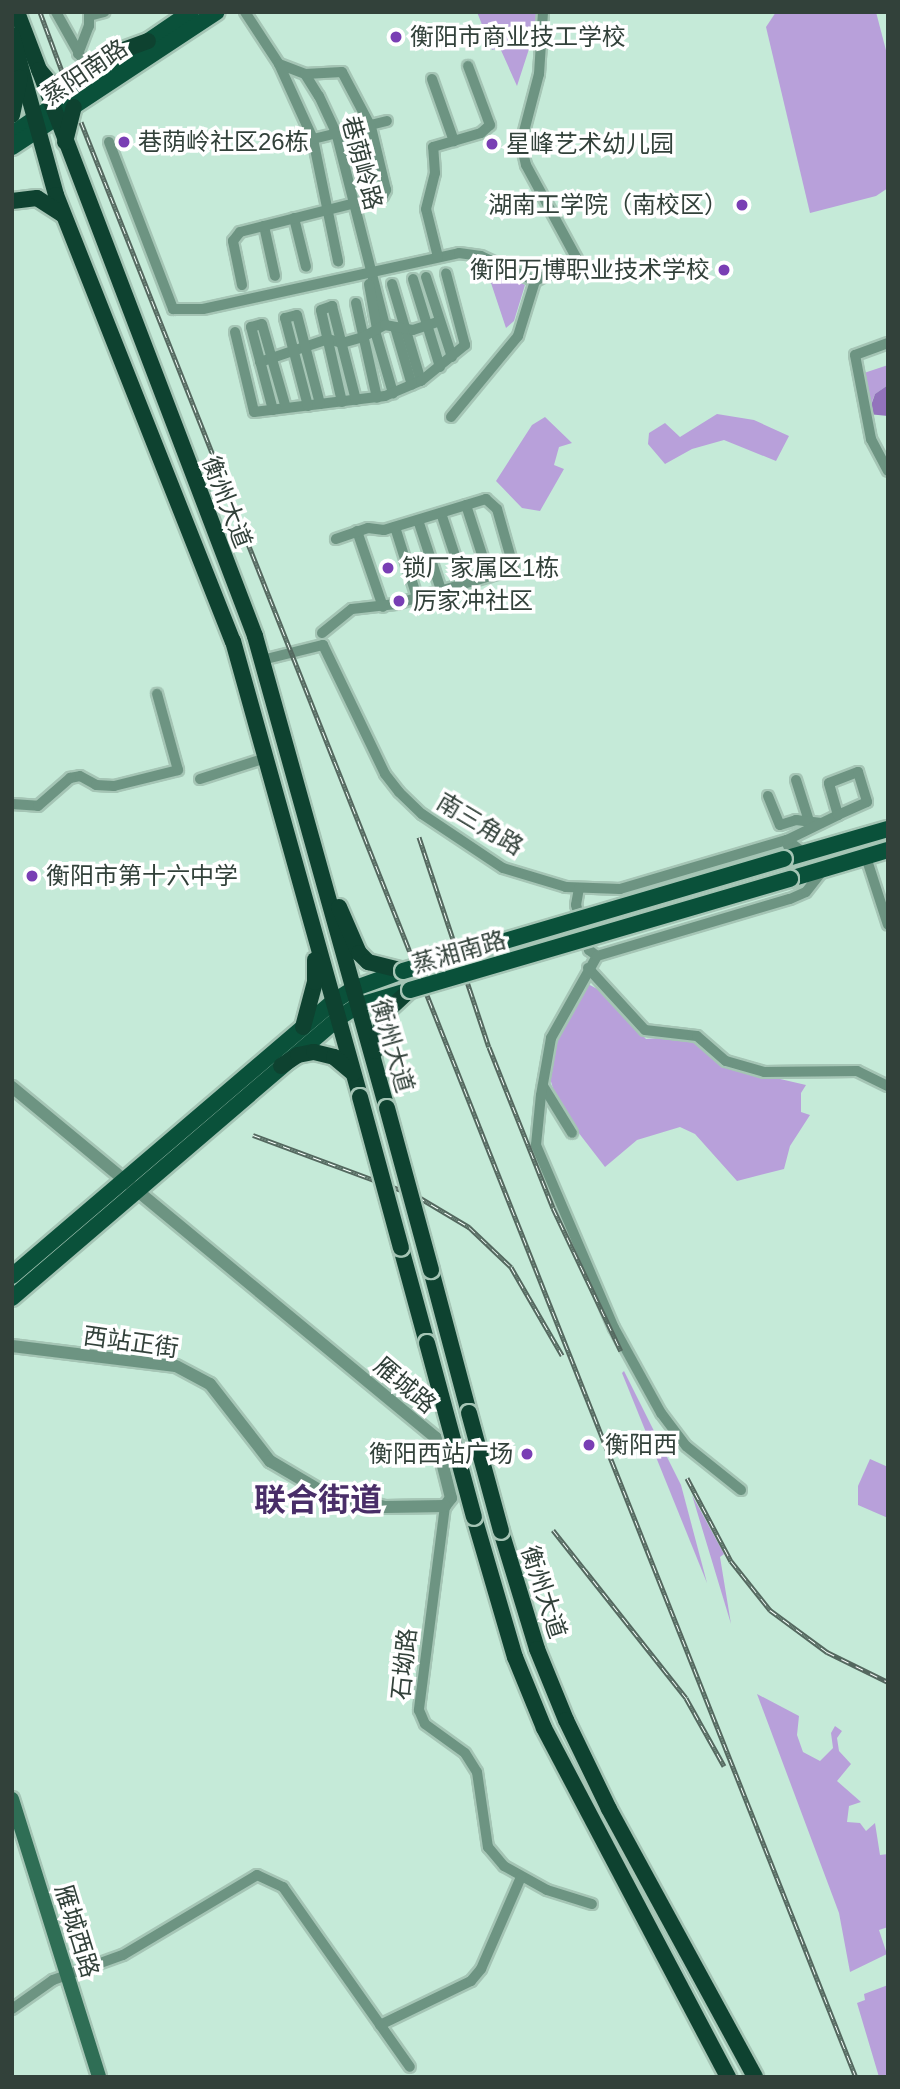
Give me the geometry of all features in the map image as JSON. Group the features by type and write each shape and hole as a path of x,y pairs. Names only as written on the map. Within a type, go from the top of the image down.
{"highway":[{"name":"衡州大道","path":"17,12 29,65 34,125 64,216 233,641 515,1657 544,1728 728,2077"},
{"name":"衡州大道","path":"12,35 52,114 262,660 501,1531 537,1649 566,1720 609,1809 755,2077"},
{"path":"12,115 29,65 49,82 61,86 115,53 148,41"},
{"path":"65,148 65,133 74,107"},
{"path":"14,205 37,198 64,216"},
{"path":"120,358 122,334 144,350"},
{"path":"315,850 353,939 368,962 402,971"},
{"path":"305,901 317,908 327,895"},
{"path":"303,1027 315,982 314,933"},
{"path":"347,968 353,939"},
{"path":"375,1067 377,1028 392,1004 410,990"},
{"path":"281,1066 298,1055 314,1052 334,1057 354,1075"},
{"path":"515,1657 528,1659 537,1649"},
{"path":"544,1728 551,1712 566,1720"}],"main road":[{"name":"蒸阳南路","path":"12,134 52,114 148,41 187,20 217,12"},
{"name":"蒸阳南路","path":"52,114 74,107 187,20"},
{"name":"蒸阳南路","path":"12,147 34,125"},
{"name":"蒸湘南路","path":"12,1276 332,1002 353,989 402,971 888,829"},
{"name":"蒸湘南路","path":"12,1298 281,1066 337,1019 357,1006 888,850"},
{"name":"雁城西路","path":"12,1799 93,2077"},
{"name":"雁城西路","path":"12,1818 99,2077"}],"street":[{"path":"56,12 89,71"},
{"path":"78,54 89,14 104,12"},
{"path":"245,12 279,64 313,139 338,261"},
{"path":"452,417 518,336 535,281 577,259 526,165 520,143 539,74 543,12"},
{"path":"243,285 233,241 240,232 383,196 386,191 371,127 342,72 304,74 279,64"},
{"path":"438,257 425,201 435,173 433,147 490,125 468,66"},
{"name":"巷荫岭路","path":"304,74 336,132 369,273 388,328"},
{"path":"432,79 454,141"},
{"path":"313,139 387,121"},
{"path":"109,142 173,309 203,309 459,253 481,256 535,281"},
{"path":"295,218 306,267"},
{"path":"264,226 275,276"},
{"path":"235,332 254,412 377,398 416,383 465,345 466,338 446,273"},
{"path":"426,277 452,357"},
{"path":"413,279 440,367"},
{"path":"392,284 388,328 393,393"},
{"path":"356,303 377,398"},
{"path":"342,402 321,310 332,306 356,400"},
{"path":"308,406 285,318 297,314 320,404"},
{"path":"260,362 328,339 342,343 388,328 427,326 440,321"},
{"path":"273,410 251,327 262,324 286,408"},
{"path":"388,328 416,383"},
{"path":"886,466 871,439 855,355 888,343"},
{"path":"321,633 352,609 383,607 514,569 497,509 486,499 395,527 357,531 336,539"},
{"path":"466,505 489,576"},
{"path":"441,513 464,583"},
{"path":"418,520 441,590"},
{"path":"395,527 417,597"},
{"path":"357,531 383,607"},
{"name":"南三角路","path":"262,660 323,645 385,774 398,792 422,814 503,868 579,888 620,889 786,840 867,802 858,772 829,783 838,815"},
{"path":"12,804 38,806 70,778 79,776 96,785 114,786 178,770 157,694"},
{"path":"200,779 266,758"},
{"path":"796,780 810,821"},
{"path":"768,796 777,823 810,821 821,824"},
{"path":"786,840 804,853"},
{"path":"785,859 789,850 786,840"},
{"path":"866,857 888,925"},
{"path":"741,1490 686,1446 661,1413 614,1328 536,1145 543,1086 551,1038 597,956 806,892 824,869"},
{"path":"790,879 803,883 806,892"},
{"path":"579,888 576,905 590,950 597,956"},
{"path":"589,968 645,1030 697,1036 726,1061 748,1069 857,1072 888,1086"},
{"path":"543,1086 572,1133"},
{"name":"雁城路","path":"12,1087 436,1441 448,1497 445,1506"},
{"name":"雁城路","path":"12,1093 122,1180"},
{"name":"西站正街","path":"12,1346 176,1366 210,1384 270,1461 321,1492 385,1507 445,1506"},
{"path":"436,1441 496,1458"},
{"name":"石坳路","path":"445,1506 419,1710 425,1724 465,1753 477,1772 488,1847 504,1866 522,1877 592,1904"},
{"path":"12,2009 65,1977 123,1955 257,1875 283,1887 410,2067"},
{"path":"380,2025 471,1981 481,1969 522,1877"}],"shaded area":[{"path":"477,12 541,12 517,86 500,48 492,50"},
{"path":"776,12 876,12 888,58 888,188 876,196 810,213 766,27"},
{"path":"484,262 525,285 514,321 506,328"},
{"path":"888,365 888,385 875,394 868,411 861,374"},
{"path":"888,385 888,416 868,414 875,394"},
{"path":"717,414 754,420 789,436 776,461 724,440 692,449 665,464 648,444 649,433 665,423 680,437"},
{"path":"545,417 572,443 559,447 554,465 564,469 540,511 522,508 496,481 532,425"},
{"path":"588,984 601,991 646,1039 683,1036 693,1039 725,1066 806,1085 801,1093 801,1112 810,1115 790,1146 784,1169 737,1181 695,1134 680,1127 637,1140 605,1167 558,1106 550,1078 553,1042"},
{"path":"624,1371 681,1485 707,1583 622,1373"},
{"path":"870,1459 888,1467 888,1518 858,1505 858,1486"},
{"path":"692,1495 724,1554 720,1557 731,1624"},
{"path":"757,1694 799,1716 797,1735 803,1752 820,1761 833,1748 831,1733 835,1726 842,1731 837,1738 839,1751 851,1764 837,1781 861,1802 849,1806 847,1822 860,1823 866,1831 875,1823 880,1855 888,1854 888,1927 879,1930 887,1954 850,1972 839,1913"},
{"path":"888,1985 888,2077 879,2077 857,2003 865,2000 864,1994"}],"railway":[{"path":"40,12 63,74"},
{"path":"81,122 856,2077"},
{"path":"419,837 489,1047 553,1208 621,1351"},
{"path":"253,1135 417,1196 469,1227 511,1267 562,1355"},
{"path":"687,1478 731,1561 770,1610 827,1652 888,1682"},
{"path":"553,1530 686,1698 724,1766"}],"place":[{"name":"衡阳市商业技工学校","path":"396,37"},
{"name":"巷荫岭社区26栋","path":"124,142"},
{"name":"星峰艺术幼儿园","path":"492,144"},
{"name":"湖南工学院（南校区）","path":"742,205"},
{"name":"衡阳万博职业技术学校","path":"724,270"},
{"name":"锁厂家属区1栋","path":"388,568"},
{"name":"厉家冲社区","path":"399,601"},
{"name":"衡阳市第十六中学","path":"32,876"},
{"name":"衡阳西","path":"589,1445"},
{"name":"衡阳西站广场","path":"527,1454"}],"district":[{"name":"联合街道","path":"318,1500"}]}
